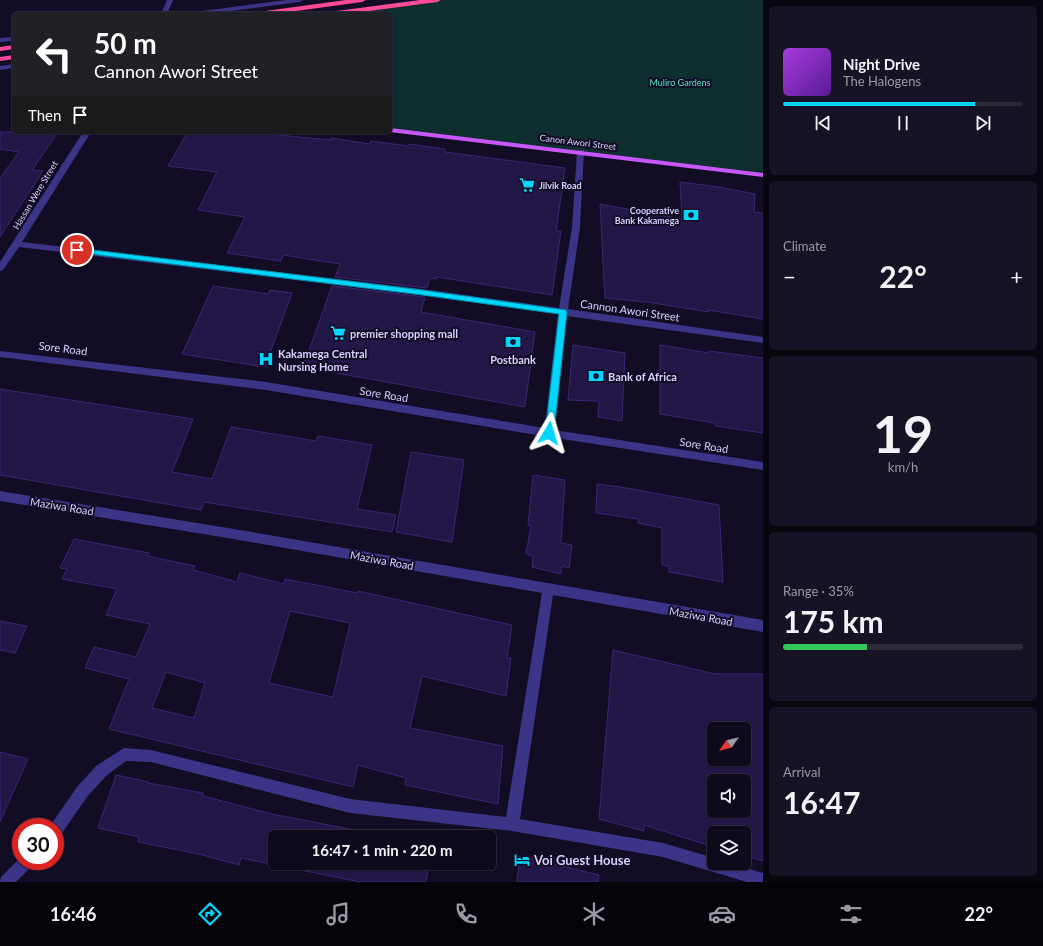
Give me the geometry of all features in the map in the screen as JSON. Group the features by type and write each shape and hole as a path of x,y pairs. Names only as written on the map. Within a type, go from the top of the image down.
{"highway":[{"path":"273,12 362,0"},
{"path":"343,12 436,0"},
{"path":"0,49 12,47"},
{"path":"0,59 12,57"}],"main road":[{"name":"Canon Awori Street","path":"392,130 763,175"}],"street":[{"path":"165,12 170,0"},
{"path":"209,12 297,0"},
{"path":"359,12 378,7"},
{"path":"0,40 12,39"},
{"path":"0,68 12,66"},
{"name":"Hassan Were Street","path":"0,268 17,244 86,134"},
{"path":"549,433 563,312 576,227 581,152"},
{"name":"Cannon Awori Street","path":"17,244 422,292 763,340"},
{"name":"Sore Road","path":"0,354 266,386 549,433 763,466"},
{"name":"Maziwa Road","path":"0,496 228,533 763,626"},
{"path":"512,824 548,589"},
{"path":"64,818 82,792 101,771 124,754 151,756 350,806 512,824 663,850 763,880"},
{"path":"6,882 18,870"}],"green space":[{"name":"Muliro Gardens","path":"442,0 763,0 763,175 392,131 392,12 347,12"}],"building":[{"path":"0,132 12,132 12,134 57,134 32,170 43,171 0,237 0,178 19,152 0,149"},
{"path":"187,134 269,134 330,140 331,138 370,144 371,141 408,146 409,144 445,149 445,152 565,168 556,231 561,231 552,295 437,277 436,279 430,278 427,288 335,277 340,264 283,255 281,261 227,253 245,217 198,210 217,172 168,166"},
{"path":"680,182 719,187 755,194 754,212 763,213 763,319 708,310 709,312 647,302 605,298 600,204 682,219"},
{"path":"213,286 269,294 270,290 292,293 265,367 182,354"},
{"path":"332,286 425,297 421,312 535,332 525,407 303,367"},
{"path":"573,345 625,353 622,421 598,417 599,401 568,400"},
{"path":"660,345 709,353 709,351 763,358 763,433 715,426 715,423 660,414"},
{"path":"0,389 193,419 172,472 212,479 231,427 316,441 318,436 372,445 357,509 396,515 392,532 204,502 201,510 0,475"},
{"path":"411,452 464,460 452,542 396,532"},
{"path":"533,475 565,480 561,543 572,545 569,568 562,566 561,574 532,567 533,556 526,554 531,526 528,525"},
{"path":"597,484 719,505 723,582 669,572 669,566 662,565 662,528 638,523 638,519 596,513"},
{"path":"74,539 149,553 147,556 195,566 193,570 237,582 240,573 284,584 285,579 357,593 358,591 512,625 507,658 511,658 506,696 422,676 410,728 503,746 498,804 405,785 406,778 358,765 353,787 109,729 129,679 85,668 94,647 136,657 150,624 106,615 117,589 62,579 67,569 60,568","holes":["290,611 350,623 333,697 269,683","166,672 205,683 194,718 152,708"]},
{"path":"0,621 27,626 15,653 0,650"},
{"path":"613,650 715,674 763,674 763,861 751,857 751,826 707,826 707,845 644,825 644,831 599,819"},
{"path":"0,752 28,759 0,822"},
{"path":"116,775 149,782 148,783 203,793 203,796 272,814 354,830 268,830 268,863 241,858 239,865 199,854 138,842 139,837 98,828"},
{"path":"520,856 599,875 598,882 517,882"},
{"path":"300,870 428,870 426,882 360,882"}],"place":[{"name":"Jilvik Road","path":"527,185"},
{"name":"Cooperative Bank Kakamega","path":"691,215"},
{"name":"premier shopping mall","path":"338,333"},
{"name":"Postbank","path":"513,342"},
{"name":"Kakamega Central Nursing Home","path":"266,359"},
{"name":"Bank of Africa","path":"596,376"},
{"name":"Voi Guest House","path":"522,860"}],"route":[{"path":"77,250 304,279 422,292 563,312 549,433"}]}
